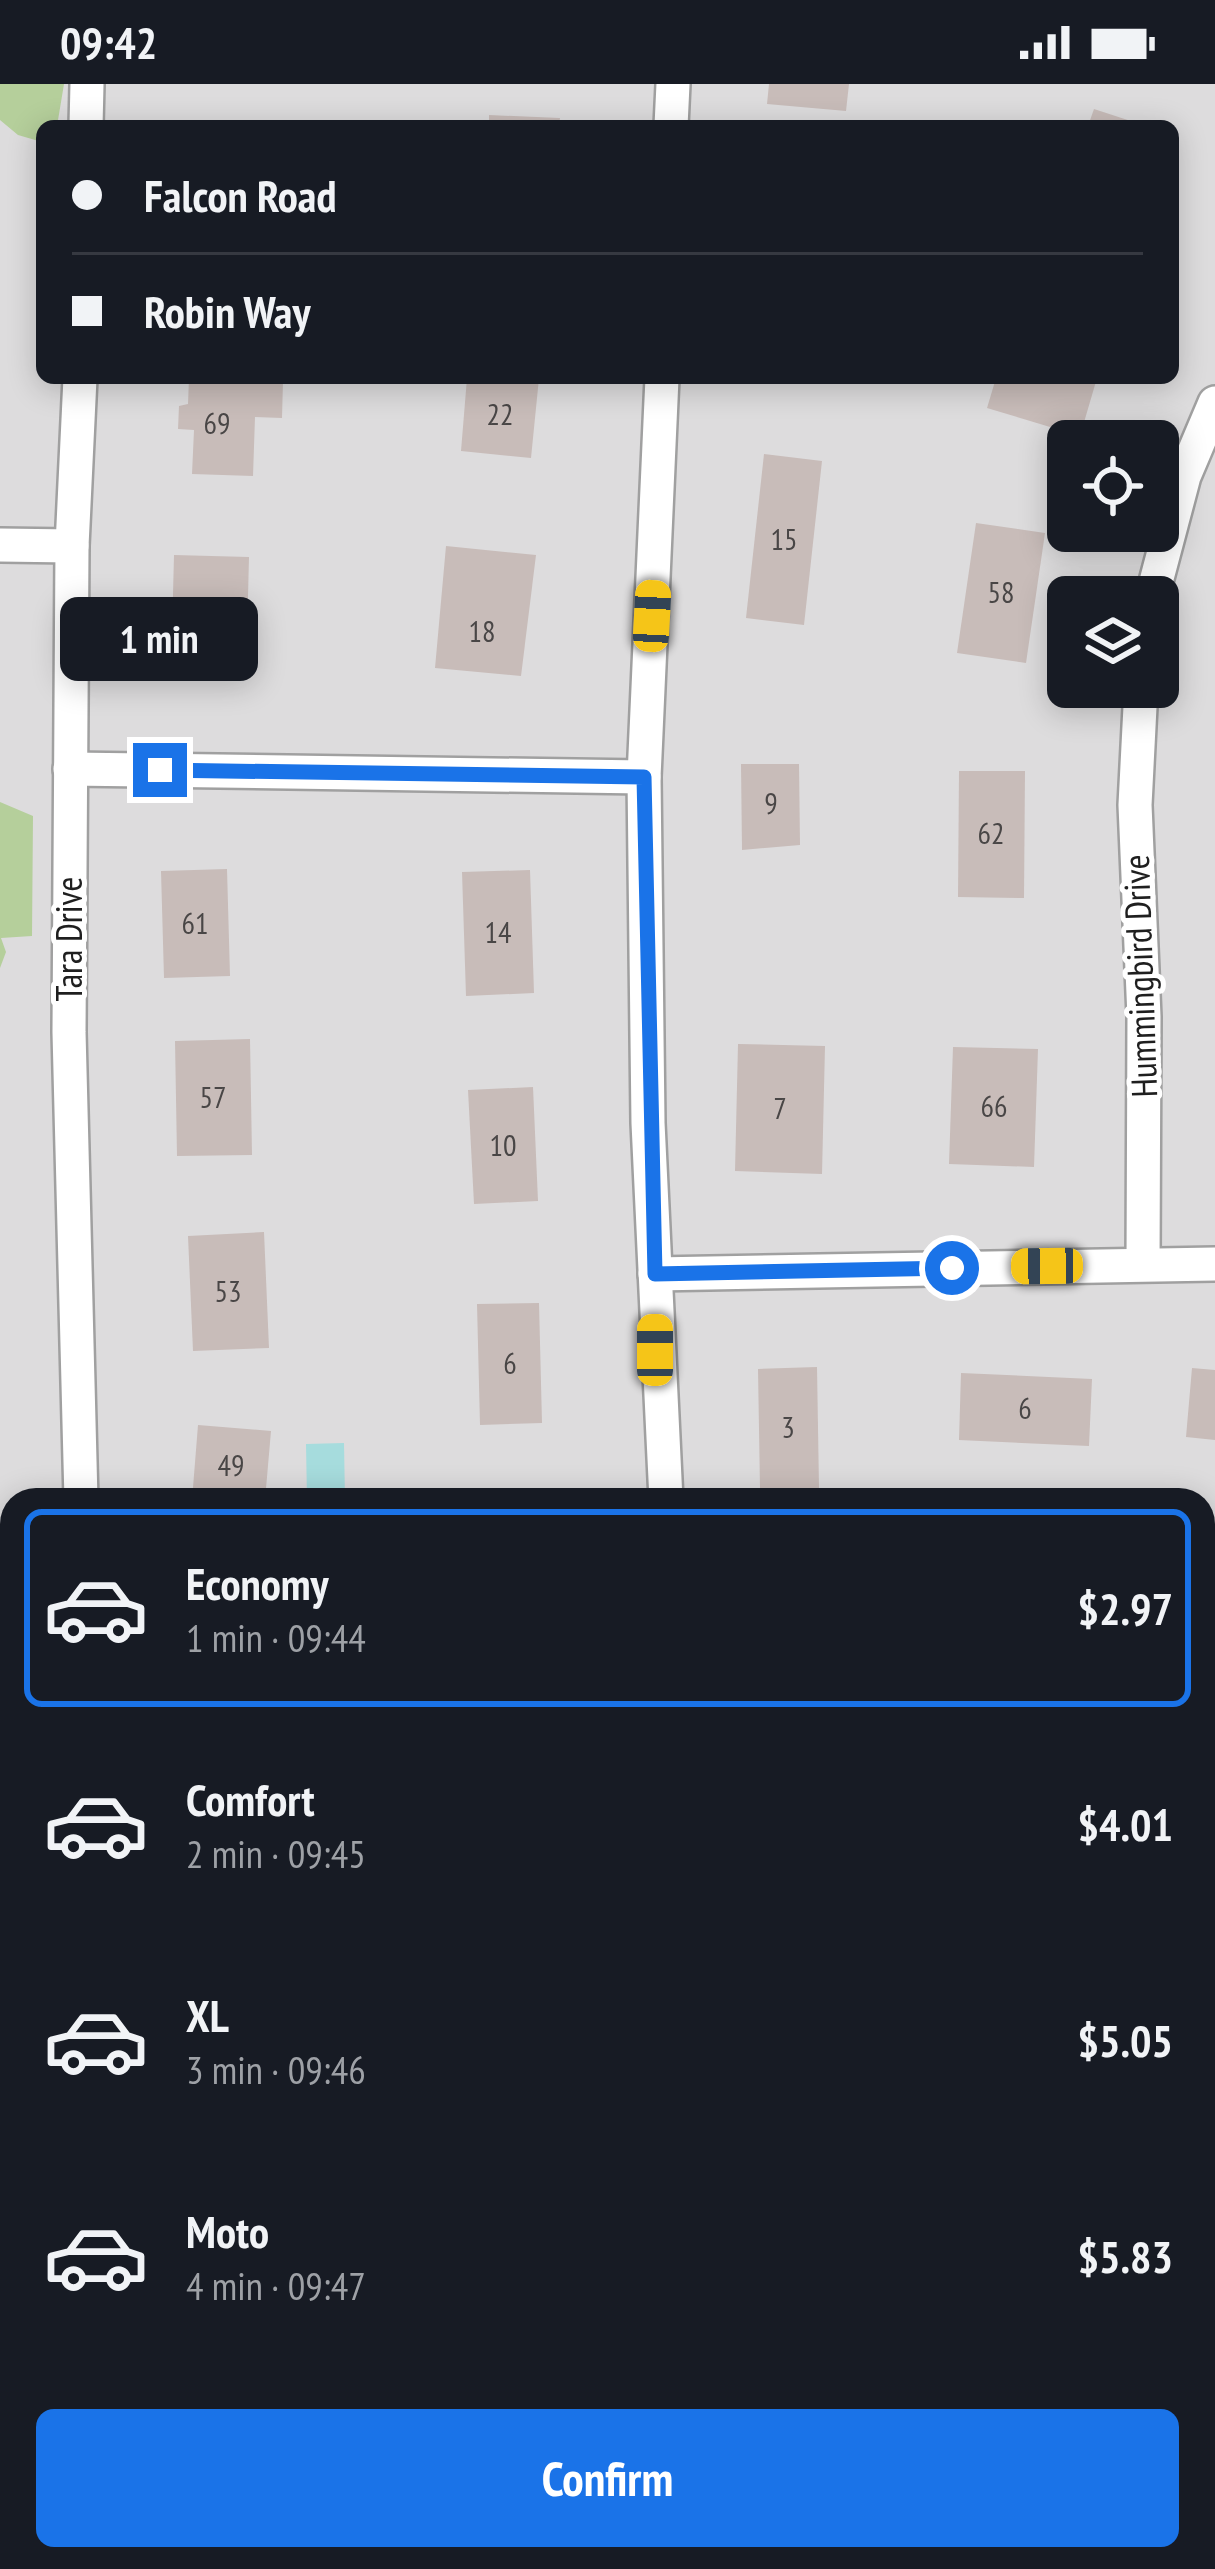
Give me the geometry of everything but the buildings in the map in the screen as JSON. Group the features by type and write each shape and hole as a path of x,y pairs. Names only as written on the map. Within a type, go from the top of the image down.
{"street":[{"path":"86,120 87,84"},
{"path":"671,120 673,84"},
{"name":"Tara Drive","path":"80,384 72,546 69,1032 81,1488"},
{"path":"662,384 644,777 655,1274 665,1488"},
{"path":"1158,576 1184,476 1215,403"},
{"path":"0,545 72,546"},
{"name":"Hummingbird Drive","path":"1140,708 1135,806 1144,1017 1143,1264"},
{"path":"70,769 644,777"},
{"path":"655,1274 1215,1264"}],"shaded area":[{"path":"0,84 1215,84 1215,1488 0,1488"}],"green space":[{"path":"0,84 64,84 58,120 36,120 36,140 18,135 0,120"},
{"path":"0,802 33,816 32,936 1,938 6,952 0,968"}],"water":[{"path":"344,1443 345,1488 307,1488 306,1444"}],"route":[{"path":"160,770 644,777 648,1123 655,1274 952,1268"}]}
